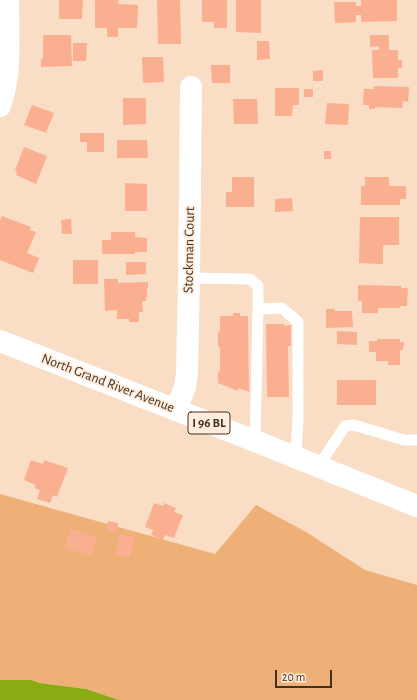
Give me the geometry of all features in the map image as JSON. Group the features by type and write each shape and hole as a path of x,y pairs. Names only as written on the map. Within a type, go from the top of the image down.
{"main road":[{"path":"0,106 8,71 8,0"},
{"name":"Stockman Court","path":"176,410 185,387 187,373 191,88"},
{"name":"North Grand River Avenue","path":"0,341 256,441 417,506"}],"lane":[{"path":"189,278 250,279 258,286 256,441"},
{"path":"258,309 282,308 298,322 298,416 296,457"},
{"path":"318,467 345,426 354,424 404,440 417,440"}],"shaded area":[{"path":"0,494 215,554 256,505 306,532 365,570 417,585 417,700 119,700 86,689 40,683 31,680 0,680"},
{"path":"0,680 31,680 40,683 86,689 119,700 0,700"}],"building":[{"path":"59,0 83,0 82,19 59,19"},
{"path":"95,0 119,0 118,4 138,5 137,28 118,28 118,37 107,37 107,28 95,28"},
{"path":"157,0 180,0 181,44 158,44"},
{"path":"202,0 227,0 227,28 214,28 214,22 202,22"},
{"path":"236,0 261,0 261,33 236,32"},
{"path":"361,0 397,0 397,21 361,22 361,15 356,15 356,22 335,23 334,2 356,2 356,6 361,6"},
{"path":"43,35 71,35 72,66 41,67 41,59 43,59"},
{"path":"370,35 389,35 389,50 398,50 398,60 402,60 402,68 398,68 398,78 373,78 372,50 379,50 379,46 370,47"},
{"path":"257,41 269,41 270,59 257,60"},
{"path":"73,43 87,43 86,61 73,61"},
{"path":"142,57 163,57 164,82 143,83"},
{"path":"211,65 230,65 230,83 212,83"},
{"path":"323,70 323,81 313,81 313,71"},
{"path":"374,86 409,87 408,102 403,101 402,108 375,107 375,109 369,109 369,105 363,105 364,89 374,89"},
{"path":"275,88 299,88 299,105 293,105 292,116 275,116"},
{"path":"304,89 313,89 313,97 304,97"},
{"path":"123,98 146,98 146,124 123,125"},
{"path":"233,99 257,99 258,124 234,124"},
{"path":"327,103 349,104 348,125 325,124"},
{"path":"32,105 54,113 46,133 24,125"},
{"path":"80,133 104,133 104,152 87,152 87,142 80,142"},
{"path":"117,140 147,140 148,158 117,158"},
{"path":"24,147 47,156 36,184 16,175 17,171 15,170"},
{"path":"324,151 331,151 331,159 324,159"},
{"path":"232,177 254,177 254,207 226,207 226,192 232,192"},
{"path":"365,177 389,177 389,186 406,186 406,199 400,199 400,205 361,205 361,186 365,186"},
{"path":"125,183 147,184 147,211 125,211"},
{"path":"292,198 293,211 275,212 275,199"},
{"path":"2,216 31,227 30,230 36,232 27,253 39,258 33,273 0,260 0,220"},
{"path":"360,217 399,217 399,245 383,245 383,264 359,263"},
{"path":"71,219 72,234 62,234 61,220"},
{"path":"111,232 135,232 135,237 147,238 147,252 135,252 135,254 102,254 102,240 111,240"},
{"path":"73,260 98,260 98,284 73,284"},
{"path":"126,262 146,262 146,274 126,275"},
{"path":"104,279 118,279 118,283 148,282 147,297 146,301 142,301 143,312 139,312 139,322 129,322 129,319 117,319 117,310 105,311"},
{"path":"358,285 401,286 401,288 408,288 407,306 400,306 400,308 378,308 378,313 362,313 362,301 358,301"},
{"path":"326,309 335,309 335,311 352,311 353,327 326,328"},
{"path":"233,313 240,313 240,316 248,316 249,392 238,388 238,391 218,383 218,372 220,371 218,332 220,331 220,316 233,316"},
{"path":"266,324 284,324 284,326 291,325 291,346 288,346 289,397 267,397"},
{"path":"337,331 357,332 357,345 337,344"},
{"path":"377,339 400,339 400,342 404,342 403,350 400,350 400,365 388,365 388,361 376,361 376,352 369,352 369,341 377,341"},
{"path":"337,380 376,380 376,405 337,405"},
{"path":"31,460 43,464 44,460 68,468 57,497 53,495 50,503 37,499 40,490 34,488 36,485 24,480"},
{"path":"154,503 163,506 164,503 176,508 174,512 183,515 174,538 165,535 163,540 151,535 153,530 145,527"},
{"path":"108,521 118,523 117,533 106,531"},
{"path":"70,529 97,537 92,555 65,548"},
{"path":"120,534 135,538 130,558 115,554"}]}
